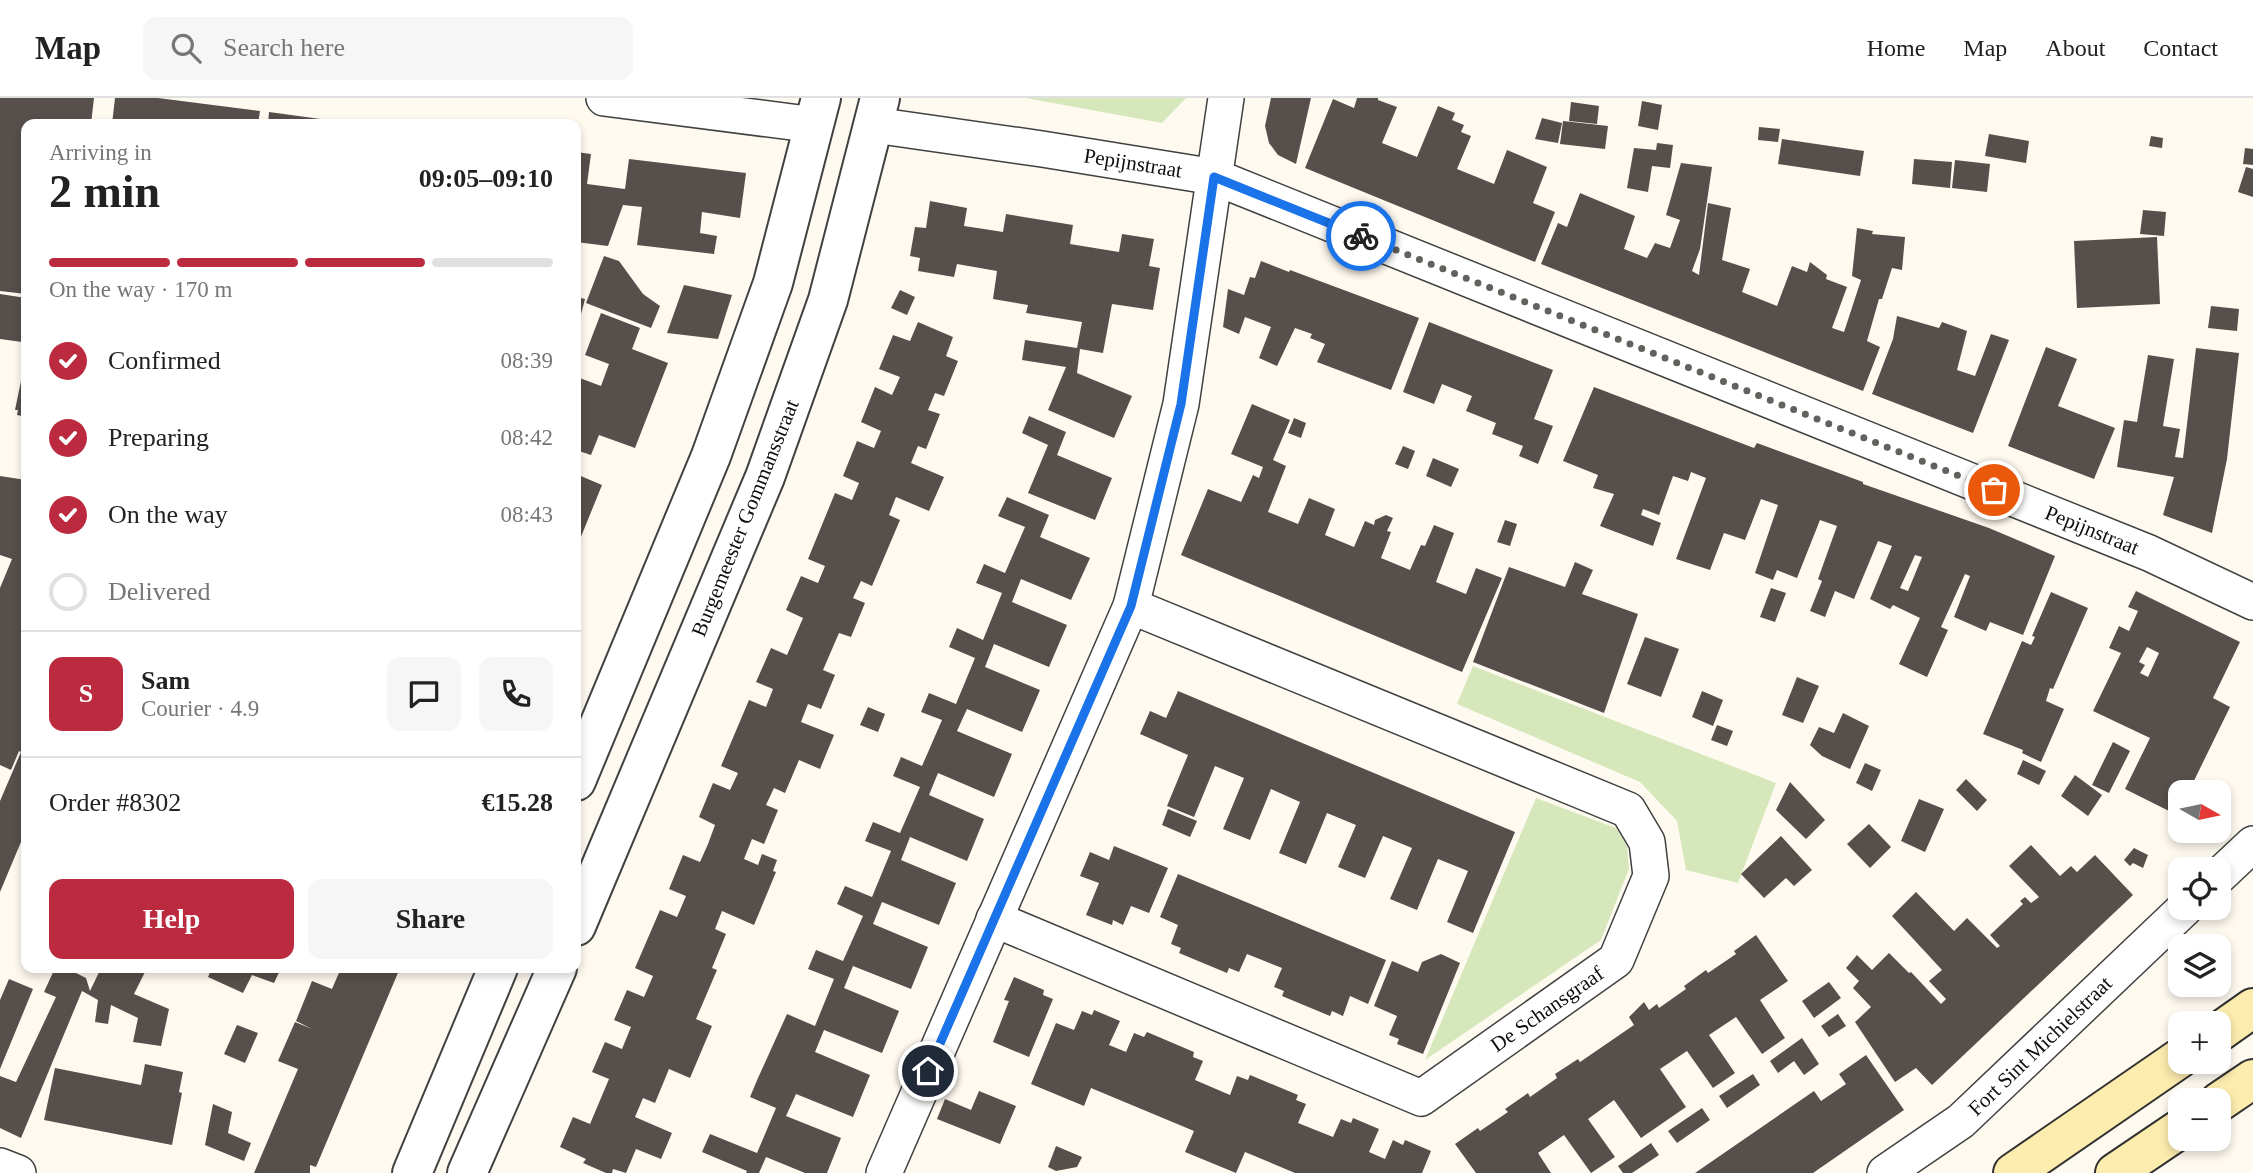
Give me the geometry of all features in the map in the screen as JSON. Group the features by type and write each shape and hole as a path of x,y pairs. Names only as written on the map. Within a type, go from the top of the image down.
{"main road":[{"path":"2231,1024 2253,1008"},
{"path":"2013,1173 2168,1066"},
{"path":"2231,1094 2253,1079"},
{"path":"2115,1173 2168,1137"}],"street":[{"name":"Pepijnstraat","path":"604,98 818,111 877,111 1042,149 1214,177 2149,553 2253,602"},
{"path":"884,1173 1131,606 1181,404 1226,98"},
{"path":"581,770 711,456 773,283 818,111"},
{"name":"Burgemeester Gommansstraat","path":"581,914 765,477 828,300 877,111"},
{"name":"De Schansgraaf","path":"994,919 1421,1098 1616,960 1651,876 1647,842 1628,810 1131,606"},
{"path":"2231,865 2253,844"},
{"name":"Fort Sint Michielstraat","path":"1885,1173 1961,1121 2172,920"},
{"path":"412,1173 496,973"},
{"path":"467,1173 555,973"},
{"path":"0,1166 18,1173"}],"green space":[{"path":"1026,98 1186,98 1162,123"},
{"path":"1473,666 1776,783 1738,883 1686,870 1677,821 1640,782 1457,704"},
{"path":"1536,798 1616,828 1627,846 1629,869 1601,940 1425,1060"}],"building":[{"path":"0,98 94,98 92,119 21,119 21,293 0,291"},
{"path":"115,98 158,98 260,111 259,119 113,119"},
{"path":"1271,98 1311,98 1296,164 1278,155 1269,143 1265,126"},
{"path":"1357,98 1378,98 1397,107 1382,143 1417,157 1438,106 1455,113 1452,120 1464,125 1461,132 1471,136 1457,169 1494,184 1507,150 1547,167 1533,203 1555,212 1535,262 1305,168 1333,99 1354,108"},
{"path":"1642,101 1662,105 1658,130 1638,126"},
{"path":"1571,102 1599,106 1597,124 1569,121"},
{"path":"269,112 321,119 268,119"},
{"path":"1542,118 1562,123 1558,143 1535,139"},
{"path":"1563,121 1608,126 1605,149 1560,144"},
{"path":"1759,127 1780,129 1778,142 1758,140"},
{"path":"1989,134 2029,141 2026,163 1985,156"},
{"path":"2151,136 2163,138 2162,148 2149,146"},
{"path":"1782,139 1864,151 1860,176 1778,164"},
{"path":"1657,143 1673,145 1670,168 1652,166 1648,192 1627,188 1634,148 1656,150"},
{"path":"2245,148 2253,149 2253,165 2243,164"},
{"path":"581,153 591,154 587,184 625,189 629,159 746,173 740,218 702,212 700,233 717,236 714,254 637,245 642,207 623,205 608,246 581,243"},
{"path":"1914,159 1952,162 1950,188 1912,184"},
{"path":"1955,160 1990,164 1987,192 1952,188"},
{"path":"1681,163 1712,167 1700,249 1692,271 1699,275 1708,203 1731,208 1722,260 1750,269 1742,292 1777,306 1792,266 1807,272 1810,262 1827,275 1826,279 1847,287 1832,328 1844,332 1861,280 1852,276 1857,228 1873,231 1872,234 1905,237 1902,270 1892,268 1882,299 1879,299 1867,341 1880,347 1863,391 1541,264 1558,223 1567,227 1580,193 1635,216 1624,249 1647,258 1655,243 1670,248 1680,220 1666,215"},
{"path":"2246,167 2253,169 2253,197 2238,192"},
{"path":"930,201 967,208 964,226 1003,232 1006,214 1073,225 1070,244 1119,252 1122,234 1154,239 1149,266 1160,268 1153,310 1112,304 1103,353 1080,349 1077,373 1132,396 1114,438 1048,410 1066,367 1022,360 1025,340 1077,348 1082,322 1026,313 1028,305 993,299 997,271 957,264 954,277 918,271 920,258 910,256 915,227 926,228"},
{"path":"2143,210 2166,212 2164,236 2140,234"},
{"path":"2157,237 2160,304 2077,308 2074,241"},
{"path":"604,256 619,261 643,294 660,306 651,328 586,303"},
{"path":"1261,261 1419,318 1391,390 1317,362 1325,344 1310,338 1312,334 1295,328 1277,366 1259,358 1271,327 1245,317 1239,334 1223,327 1228,289 1244,295 1250,277 1255,278"},
{"path":"684,285 732,295 718,339 667,333"},
{"path":"900,290 915,297 907,315 891,308"},
{"path":"0,294 21,297 21,342 0,339"},
{"path":"581,298 585,299 581,314"},
{"path":"2211,306 2239,309 2237,331 2208,328"},
{"path":"601,313 640,328 632,349 668,363 635,448 599,435 591,455 581,452 581,378 601,386 609,364 585,355"},
{"path":"1897,316 1939,328 1942,322 1967,331 1957,370 1975,376 1991,334 2009,340 1973,433 1872,394 1893,339"},
{"path":"918,322 953,337 946,356 958,361 944,396 935,393 928,410 940,414 926,449 918,446 911,463 944,477 929,511 896,497 889,515 900,520 872,586 861,581 853,598 865,603 851,637 839,633 823,670 835,675 821,709 808,704 801,722 834,735 820,769 799,760 785,793 774,788 766,805 778,810 764,844 752,839 744,859 758,865 762,854 777,860 773,871 776,872 754,925 722,911 715,929 726,934 712,968 717,970 696,1019 712,1026 690,1078 669,1069 655,1103 643,1098 635,1117 672,1133 661,1159 636,1149 626,1173 613,1169 612,1173 606,1173 583,1163 586,1159 560,1147 573,1117 590,1124 609,1079 592,1072 605,1042 622,1049 631,1027 614,1020 627,990 644,997 653,976 635,968 660,910 677,917 686,896 669,889 683,855 700,862 708,844 715,825 699,817 713,783 730,790 738,773 721,766 749,700 766,707 773,689 756,682 771,648 787,655 803,618 786,610 801,576 818,583 825,566 808,559 835,493 852,500 859,483 843,476 857,441 874,448 881,431 861,422 875,387 892,395 900,377 879,369 893,335 910,341"},
{"path":"1429,322 1553,370 1534,419 1553,426 1538,464 1519,456 1523,446 1492,434 1496,423 1466,411 1472,396 1442,384 1434,404 1403,392"},
{"path":"2046,347 2077,359 2058,406 2115,428 2094,479 2008,446"},
{"path":"2196,348 2239,353 2227,459 2212,533 2163,515 2174,477 2117,467 2124,420 2137,422 2148,355 2174,359 2163,426 2180,429 2175,457 2183,458"},
{"path":"21,381 21,416 17,415 18,410 15,410"},
{"path":"1594,387 1754,448 1757,443 1989,528 2055,556 2023,635 1990,622 1986,631 1954,617 1970,576 1965,574 1941,627 1948,630 1927,677 1899,664 1920,618 1893,605 1890,609 1870,599 1892,546 1878,541 1854,599 1835,591 1825,617 1810,611 1822,581 1818,579 1837,526 1820,520 1797,578 1777,570 1773,580 1755,573 1778,505 1761,499 1745,540 1724,533 1710,570 1676,559 1706,478 1691,472 1688,481 1673,476 1659,515 1643,509 1641,515 1661,523 1653,546 1600,526 1614,494 1593,488 1598,475 1563,461","holes":["1915,555 1922,557 1908,591 1900,588"]},
{"path":"1252,404 1290,420 1273,460 1286,466 1268,512 1298,524 1309,498 1335,509 1325,535 1354,547 1365,521 1374,525 1375,520 1386,515 1393,518 1387,531 1391,532 1381,558 1410,570 1434,525 1454,533 1436,582 1466,594 1476,568 1502,578 1462,672 1181,555 1208,489 1241,502 1253,475 1259,478 1263,467 1231,454"},
{"path":"1029,416 1066,432 1057,455 1112,478 1095,520 1028,493 1048,445 1022,433"},
{"path":"1294,418 1306,423 1301,438 1288,433"},
{"path":"1403,446 1415,451 1408,469 1395,464"},
{"path":"1433,458 1459,469 1451,487 1426,476"},
{"path":"0,476 21,479 21,752 19,751 11,770 0,765 0,588 12,559 0,555"},
{"path":"581,476 602,485 581,537"},
{"path":"1007,497 1049,515 1040,537 1090,558 1071,600 1021,579 1012,602 1067,625 1049,667 994,644 985,667 1040,690 1022,732 967,709 957,731 1012,754 994,797 938,773 929,795 984,819 967,861 910,837 901,860 956,883 939,925 882,902 873,924 928,947 911,989 853,966 844,988 899,1011 882,1053 824,1030 815,1052 870,1075 853,1117 796,1094 786,1116 841,1138 827,1173 805,1173 766,1157 759,1173 746,1173 747,1171 702,1152 710,1134 757,1153 776,1108 750,1097 758,1078 787,1014 815,1026 834,979 808,969 816,950 843,961 863,916 837,904 845,886 872,897 891,851 865,841 873,822 900,833 920,787 893,776 901,757 922,766 942,720 921,712 929,693 956,704 975,658 949,647 957,628 983,640 1002,593 976,583 984,564 1005,573 1025,527 998,516"},
{"path":"1505,520 1517,524 1510,546 1497,542"},
{"path":"1575,562 1593,570 1582,594 1638,614 1604,713 1473,662 1509,567 1565,587"},
{"path":"1771,588 1786,593 1775,622 1760,617"},
{"path":"2136,591 2240,642 2213,698 2230,707 2194,780 2168,780 2168,810 2125,789 2150,738 2093,711 2121,653 2109,648 2119,626 2129,631 2138,611 2128,607","holes":["2147,647 2159,653 2148,677 2140,673 2145,665 2139,662"]},
{"path":"2051,592 2088,608 2046,701 2064,709 2041,762 2022,753 2023,750 1983,734 2022,641 2031,645 2035,637 2032,636"},
{"path":"1645,637 1679,649 1661,697 1627,684"},
{"path":"1797,677 1819,686 1803,723 1782,715"},
{"path":"1178,691 1515,832 1473,933 1447,922 1468,871 1438,859 1417,910 1390,899 1412,848 1383,836 1365,878 1338,867 1356,825 1327,813 1306,864 1279,853 1300,802 1271,789 1250,840 1223,829 1244,778 1215,766 1194,817 1167,806 1188,755 1140,734 1150,711 1166,718"},
{"path":"1702,691 1723,700 1713,726 1692,717"},
{"path":"868,707 885,714 878,732 860,725"},
{"path":"1843,713 1869,726 1850,769 1822,756 1810,745 1819,727 1834,733"},
{"path":"1717,725 1733,731 1727,746 1711,740"},
{"path":"2113,742 2130,751 2109,793 2092,785"},
{"path":"21,752 21,842 0,892 0,801"},
{"path":"2023,760 2046,771 2039,785 2017,774"},
{"path":"1865,763 1881,770 1872,791 1856,783"},
{"path":"2075,775 2102,795 2088,816 2061,796"},
{"path":"1966,779 1987,800 1977,811 1956,790"},
{"path":"1790,782 1825,820 1806,839 1776,810"},
{"path":"1919,799 1944,809 1925,852 1901,841"},
{"path":"1168,809 1197,821 1190,837 1162,825"},
{"path":"1869,824 1891,847 1870,868 1847,844"},
{"path":"1781,836 1812,870 1794,886 1786,878 1764,898 1741,874"},
{"path":"2031,845 2060,876 2071,866 2077,872 2095,855 2133,895 1932,1085 1916,1068 1895,1082 1855,1022 1871,1007 1853,988 1859,981 1846,968 1857,955 1872,970 1889,953 1941,1004 1946,999 1929,981 1942,970 1892,916 1916,892 1954,931 1967,918 1997,948 2000,946 1990,935 2023,904 2020,901 2025,897 2031,903 2039,897 2009,866"},
{"path":"1114,846 1168,868 1149,913 1131,906 1123,925 1113,920 1112,925 1086,915 1099,883 1080,876 1090,852 1109,860"},
{"path":"2134,848 2148,855 2143,868 2133,863 2130,866 2124,860"},
{"path":"1178,874 1386,960 1368,1004 1350,996 1343,1016 1332,1011 1330,1016 1282,996 1284,991 1274,987 1282,968 1247,954 1239,972 1229,968 1227,973 1179,953 1181,948 1171,944 1178,925 1160,917"},
{"path":"1756,935 1788,981 1760,1000 1785,1038 1762,1054 1736,1017 1709,1035 1735,1073 1713,1088 1687,1051 1660,1069 1686,1107 1641,1138 1614,1100 1588,1119 1615,1157 1591,1173 1564,1135 1538,1153 1551,1173 1476,1173 1455,1144 1478,1128 1480,1131 1508,1112 1505,1109 1528,1093 1530,1097 1557,1078 1555,1074 1578,1059 1580,1062 1634,1025 1629,1017 1644,1002 1649,1010 1657,1004 1659,1008 1686,989 1684,986 1706,970 1708,973 1736,954 1734,951"},
{"path":"1441,954 1460,963 1423,1054 1397,1044 1399,1039 1389,1035 1397,1016 1374,1006 1392,961 1418,972 1422,962"},
{"path":"53,973 76,973 86,978 90,991 99,973 144,973 134,994 169,1009 161,1046 133,1042 138,1018 111,1005 108,1024 95,1022 98,1000 82,991 21,1138 0,1128 0,1076 16,1082 56,997 44,992"},
{"path":"210,973 279,973 274,983 252,975 243,993 208,977"},
{"path":"339,973 398,973 316,1167 310,1165 310,1173 254,1173 298,1069 278,1061 295,1022 312,1029 296,1021 312,981 332,989"},
{"path":"1014,977 1044,990 1043,995 1053,999 1029,1057 993,1042 1009,1001 1004,1000"},
{"path":"9,979 33,989 0,1069 0,1000"},
{"path":"1829,982 1841,998 1814,1018 1802,1001"},
{"path":"1094,1010 1120,1021 1109,1045 1126,1052 1134,1033 1144,1037 1147,1032 1194,1052 1193,1057 1203,1061 1195,1080 1230,1095 1237,1076 1248,1080 1250,1075 1298,1095 1296,1100 1306,1104 1298,1123 1333,1137 1341,1119 1351,1123 1353,1118 1379,1129 1369,1152 1385,1159 1393,1140 1403,1145 1405,1140 1431,1151 1422,1173 1295,1173 1245,1152 1236,1173 1185,1152 1194,1131 1091,1088 1084,1106 1031,1084 1056,1023 1074,1030 1082,1011 1092,1015"},
{"path":"1838,1014 1846,1026 1829,1037 1821,1026"},
{"path":"237,1025 258,1033 245,1063 224,1054"},
{"path":"1802,1038 1819,1064 1804,1075 1794,1061 1778,1073 1770,1061"},
{"path":"1866,1055 1904,1110 1813,1173 1695,1173 1814,1091 1821,1101 1846,1084 1839,1074"},
{"path":"145,1064 183,1072 179,1092 182,1093 172,1145 44,1120 55,1068 141,1085"},
{"path":"1753,1074 1760,1085 1727,1108 1719,1096"},
{"path":"979,1091 1016,1106 1000,1144 937,1119 945,1099 971,1110"},
{"path":"213,1104 232,1112 228,1133 251,1143 244,1161 205,1145"},
{"path":"1702,1108 1710,1120 1677,1143 1668,1131"},
{"path":"1651,1143 1659,1155 1632,1173 1623,1173 1618,1166"},
{"path":"1056,1146 1082,1157 1077,1167 1056,1171 1048,1167"}],"way so far":[{"path":"1361,236 1994,490"}],"route":[{"path":"928,1071 1131,606 1181,404 1214,177 1361,236"}]}
